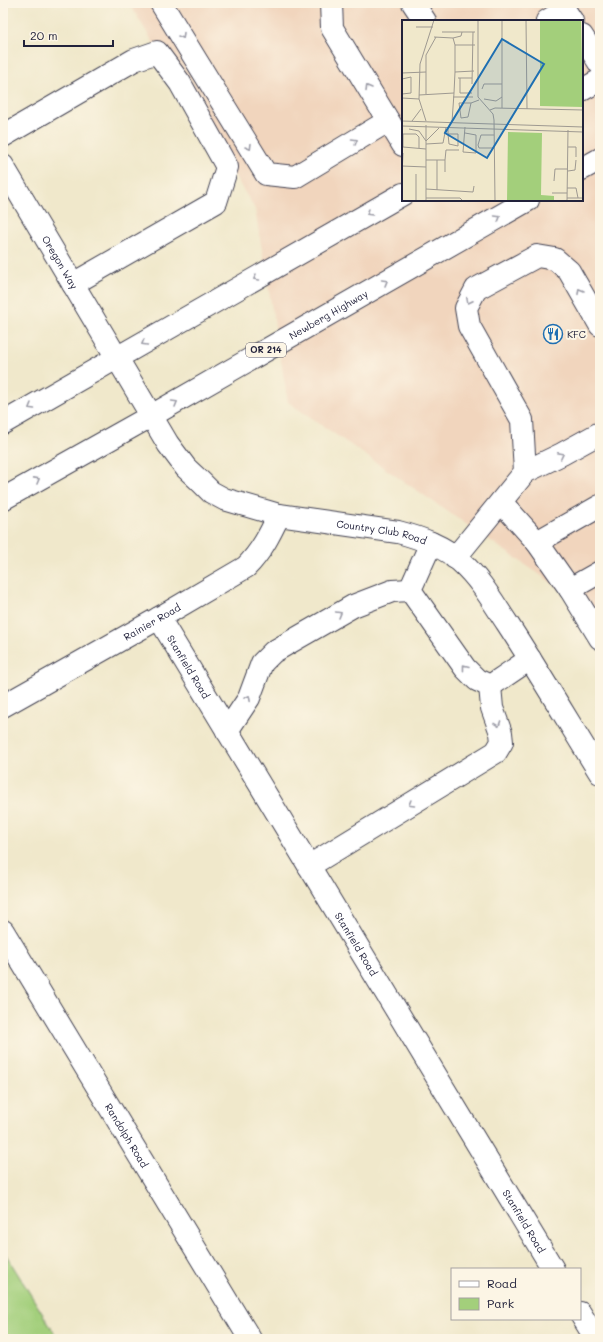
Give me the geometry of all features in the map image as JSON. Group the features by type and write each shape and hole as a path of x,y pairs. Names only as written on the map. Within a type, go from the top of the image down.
{"street":[{"path":"161,3 266,174 295,177 388,121"},
{"path":"331,3 332,28 402,143"},
{"path":"413,3 424,20"},
{"path":"583,38 600,64"},
{"path":"3,136 134,60 157,52 180,84 227,167 216,202 73,284"},
{"path":"583,89 600,80"},
{"name":"Oregon Way","path":"3,166 117,358"},
{"path":"3,423 402,195"},
{"name":"Newberg Highway","path":"3,499 152,416 526,201"},
{"path":"525,472 522,420 469,326 466,308 476,288 537,256 555,259 569,272 600,325"},
{"name":"Country Club Road","path":"117,358 168,444 186,468 211,492 228,501 280,515 398,532 432,544 461,562 479,581 530,659 600,773"},
{"path":"455,558 525,472 600,433"},
{"path":"501,502 537,542 570,589 600,638"},
{"path":"537,542 600,506"},
{"name":"Rainier Road","path":"3,706 246,567 254,560 266,542 280,515"},
{"path":"410,590 432,544"},
{"path":"570,589 600,572"},
{"path":"410,590 465,668 476,680 490,686"},
{"path":"227,731 249,698 262,663 273,652 353,606 392,591 410,590"},
{"name":"Stanfield Road","path":"159,618 552,1268"},
{"path":"490,686 530,659"},
{"path":"309,866 496,752 502,742 501,732 492,708 490,686"},
{"name":"Randolph Road","path":"3,931 250,1339"},
{"path":"581,1315 596,1339"}],"shaded area":[{"path":"129,3 600,3 600,616 288,402 255,209"}],"green space":[{"path":"3,1250 58,1339 3,1339"}],"place":[{"name":"KFC","path":"553,334"}]}
